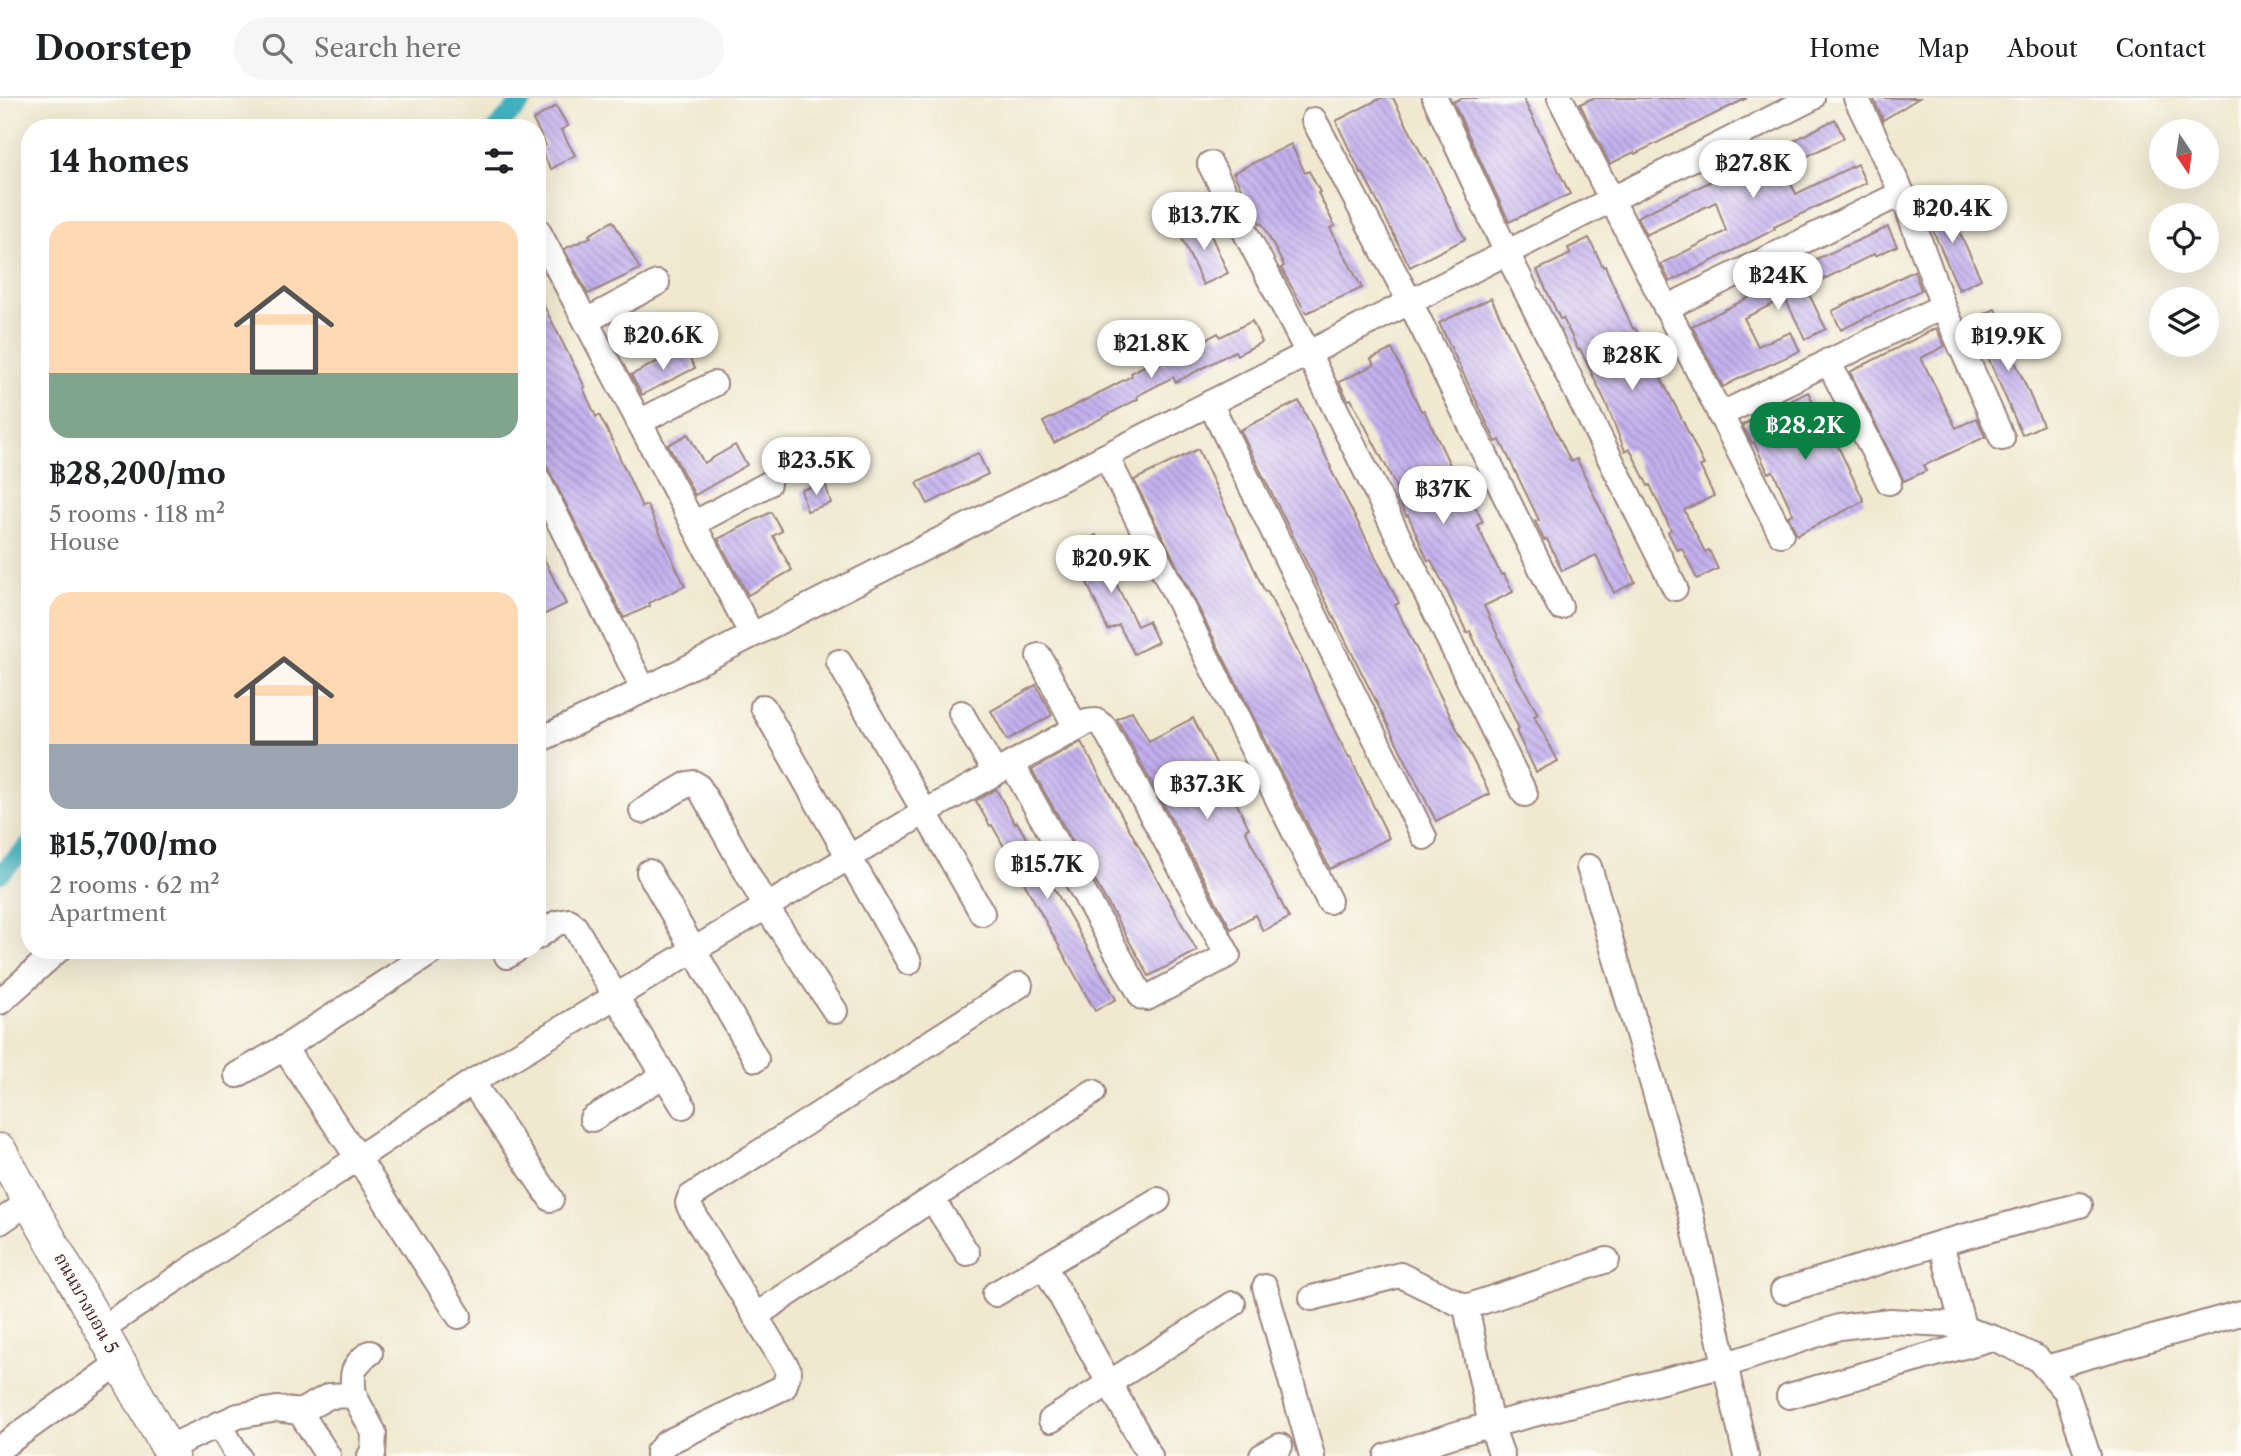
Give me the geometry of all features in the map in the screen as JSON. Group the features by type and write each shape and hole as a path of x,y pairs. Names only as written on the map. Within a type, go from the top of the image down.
{"main road":[{"name":"ถนนบางบอน 5","path":"0,1150 170,1452"}],"street":[{"path":"1435,98 1507,253 1675,588"},
{"path":"1560,98 1781,534"},
{"path":"546,737 644,690 1812,98"},
{"path":"1856,98 1902,193 1943,306 2002,438"},
{"path":"1314,120 1410,302 1560,607"},
{"path":"1210,164 1308,353 1525,794"},
{"path":"1666,308 1902,193"},
{"path":"546,246 752,635"},
{"path":"586,321 657,283"},
{"path":"1720,415 1943,306"},
{"path":"1828,361 1889,482"},
{"path":"639,422 714,384"},
{"path":"1210,403 1424,836"},
{"path":"1106,456 1329,901"},
{"path":"693,524 768,484"},
{"path":"546,496 644,690"},
{"path":"1039,656 1076,728"},
{"path":"839,662 982,913"},
{"path":"763,707 909,961"},
{"path":"101,1329 472,1083 925,812 1003,768 1087,722 1096,721 1104,727 1228,952 1226,957 1147,998 1142,997 1003,768 961,713"},
{"path":"642,811 688,785 694,783 699,787 766,907 835,1011"},
{"path":"1589,867 1690,1211 1746,1456"},
{"path":"649,872 756,1059"},
{"path":"546,931 557,923 569,920 575,927 683,1106"},
{"path":"0,1002 48,959"},
{"path":"237,1075 284,1048 421,959"},
{"path":"658,1456 666,1443 784,1387 789,1371 690,1208 690,1197 1020,985"},
{"path":"284,1048 459,1316"},
{"path":"592,1119 663,1076"},
{"path":"472,1083 551,1199"},
{"path":"755,1316 1093,1092"},
{"path":"932,1199 967,1253"},
{"path":"995,1294 1158,1200"},
{"path":"0,1222 29,1202"},
{"path":"1783,1291 1941,1243 2080,1205"},
{"path":"1941,1243 1965,1330"},
{"path":"1312,1298 1400,1275 1466,1307 1607,1260"},
{"path":"1044,1266 1150,1456"},
{"path":"1265,1287 1312,1456"},
{"path":"1051,1420 1233,1304"},
{"path":"1466,1307 1491,1425 1502,1456"},
{"path":"2046,1368 2241,1313"},
{"path":"1387,1456 1491,1425 1725,1365 1839,1327 1890,1321 1947,1324 1993,1338 2037,1358 2066,1391 2084,1455"},
{"path":"1789,1396 1993,1338"},
{"path":"370,1353 359,1360 351,1377 354,1395 374,1433 373,1454 370,1456"},
{"path":"0,1448 120,1363"},
{"path":"170,1452 238,1416 277,1409 300,1412 329,1396 354,1395"},
{"path":"300,1412 328,1456"},
{"path":"219,1424 238,1456"}],"building":[{"path":"1381,98 1393,98 1424,159 1426,158 1465,239 1410,267 1336,121"},
{"path":"1462,98 1523,98 1570,194 1509,222 1453,102"},
{"path":"1593,98 1747,98 1610,164 1580,104"},
{"path":"1919,98 1883,120 1874,100"},
{"path":"556,106 568,126 561,130 575,155 551,169 546,160 546,119 535,119"},
{"path":"1835,119 1844,138 1783,168 1796,194 1857,164 1866,183 1774,227 1775,229 1670,282 1661,264 1726,231 1716,202 1646,235 1637,217"},
{"path":"1291,144 1305,173 1309,171 1320,192 1318,193 1335,226 1330,228 1362,288 1306,313 1281,268 1284,266 1262,223 1260,224 1233,173"},
{"path":"1945,200 1981,279 1959,290 1924,210"},
{"path":"1204,220 1228,273 1203,285 1179,232"},
{"path":"613,221 640,269 588,294 564,249 591,237 589,235"},
{"path":"1888,227 1897,246 1875,256 1874,254 1806,288 1826,329 1805,339 1785,298 1744,318 1758,346 1791,332 1800,351 1723,387 1692,326 1750,297 1748,292 1776,277"},
{"path":"1589,238 1603,267 1605,266 1633,329 1635,328 1677,409 1704,465 1700,466 1714,496 1684,510 1705,552 1709,550 1718,569 1697,579 1682,548 1677,550 1668,532 1671,530 1630,449 1625,451 1580,349 1578,350 1563,318 1560,319 1537,270 1571,254 1568,248"},
{"path":"1914,271 1921,290 1841,330 1832,311"},
{"path":"1491,298 1571,462 1577,459 1635,582 1614,593 1596,555 1562,571 1535,521 1539,520 1500,440 1496,442 1439,323"},
{"path":"1995,309 2004,328 2001,329 2043,425 2022,435 1986,353 1990,351 1974,319"},
{"path":"546,310 585,387 583,388 596,417 599,415 609,434 642,507 647,505 685,586 624,618 546,465"},
{"path":"1252,321 1262,342 1237,355 1235,351 1176,382 1173,377 1137,396 1138,399 1054,443 1043,422 1132,376 1131,373 1155,360 1158,365 1218,333 1220,337"},
{"path":"1936,328 1945,346 1921,358 1956,428 1977,418 1985,437 1923,466 1926,471 1904,481 1850,372"},
{"path":"684,348 695,368 642,395 631,375"},
{"path":"1392,349 1469,505 1473,503 1483,522 1477,525 1501,575 1504,574 1513,592 1484,606 1515,673 1538,714 1534,716 1558,761 1536,772 1516,731 1519,729 1506,701 1491,677 1470,631 1467,633 1431,560 1428,561 1397,497 1400,496 1388,470 1351,399 1348,400 1339,382 1374,365 1371,359"},
{"path":"1808,392 1823,422 1826,421 1864,501 1797,535 1788,516 1793,514 1773,471 1768,473 1754,442 1752,443 1742,425"},
{"path":"1299,401 1399,603 1395,605 1411,638 1490,794 1436,821 1240,430"},
{"path":"688,434 704,463 735,445 747,465 695,495 668,445"},
{"path":"1198,449 1265,592 1267,591 1305,666 1389,838 1330,869 1134,480"},
{"path":"978,453 988,474 928,504 917,483"},
{"path":"825,483 831,503 807,511 801,490"},
{"path":"771,512 782,531 773,536 792,570 748,595 718,539"},
{"path":"1096,535 1106,556 1103,557 1137,626 1148,621 1158,642 1134,654 1119,625 1108,630 1071,547"},
{"path":"546,563 566,604 546,614"},
{"path":"1036,685 1052,715 1007,740 991,711"},
{"path":"1132,711 1149,741 1193,718 1249,828 1245,830 1289,918 1263,931 1255,915 1231,929 1117,719"},
{"path":"1081,742 1197,951 1149,976 1032,770"},
{"path":"996,789 1116,999 1095,1011 976,801"}],"waterway":[{"path":"505,119 525,98"},
{"path":"0,874 21,853"}]}
